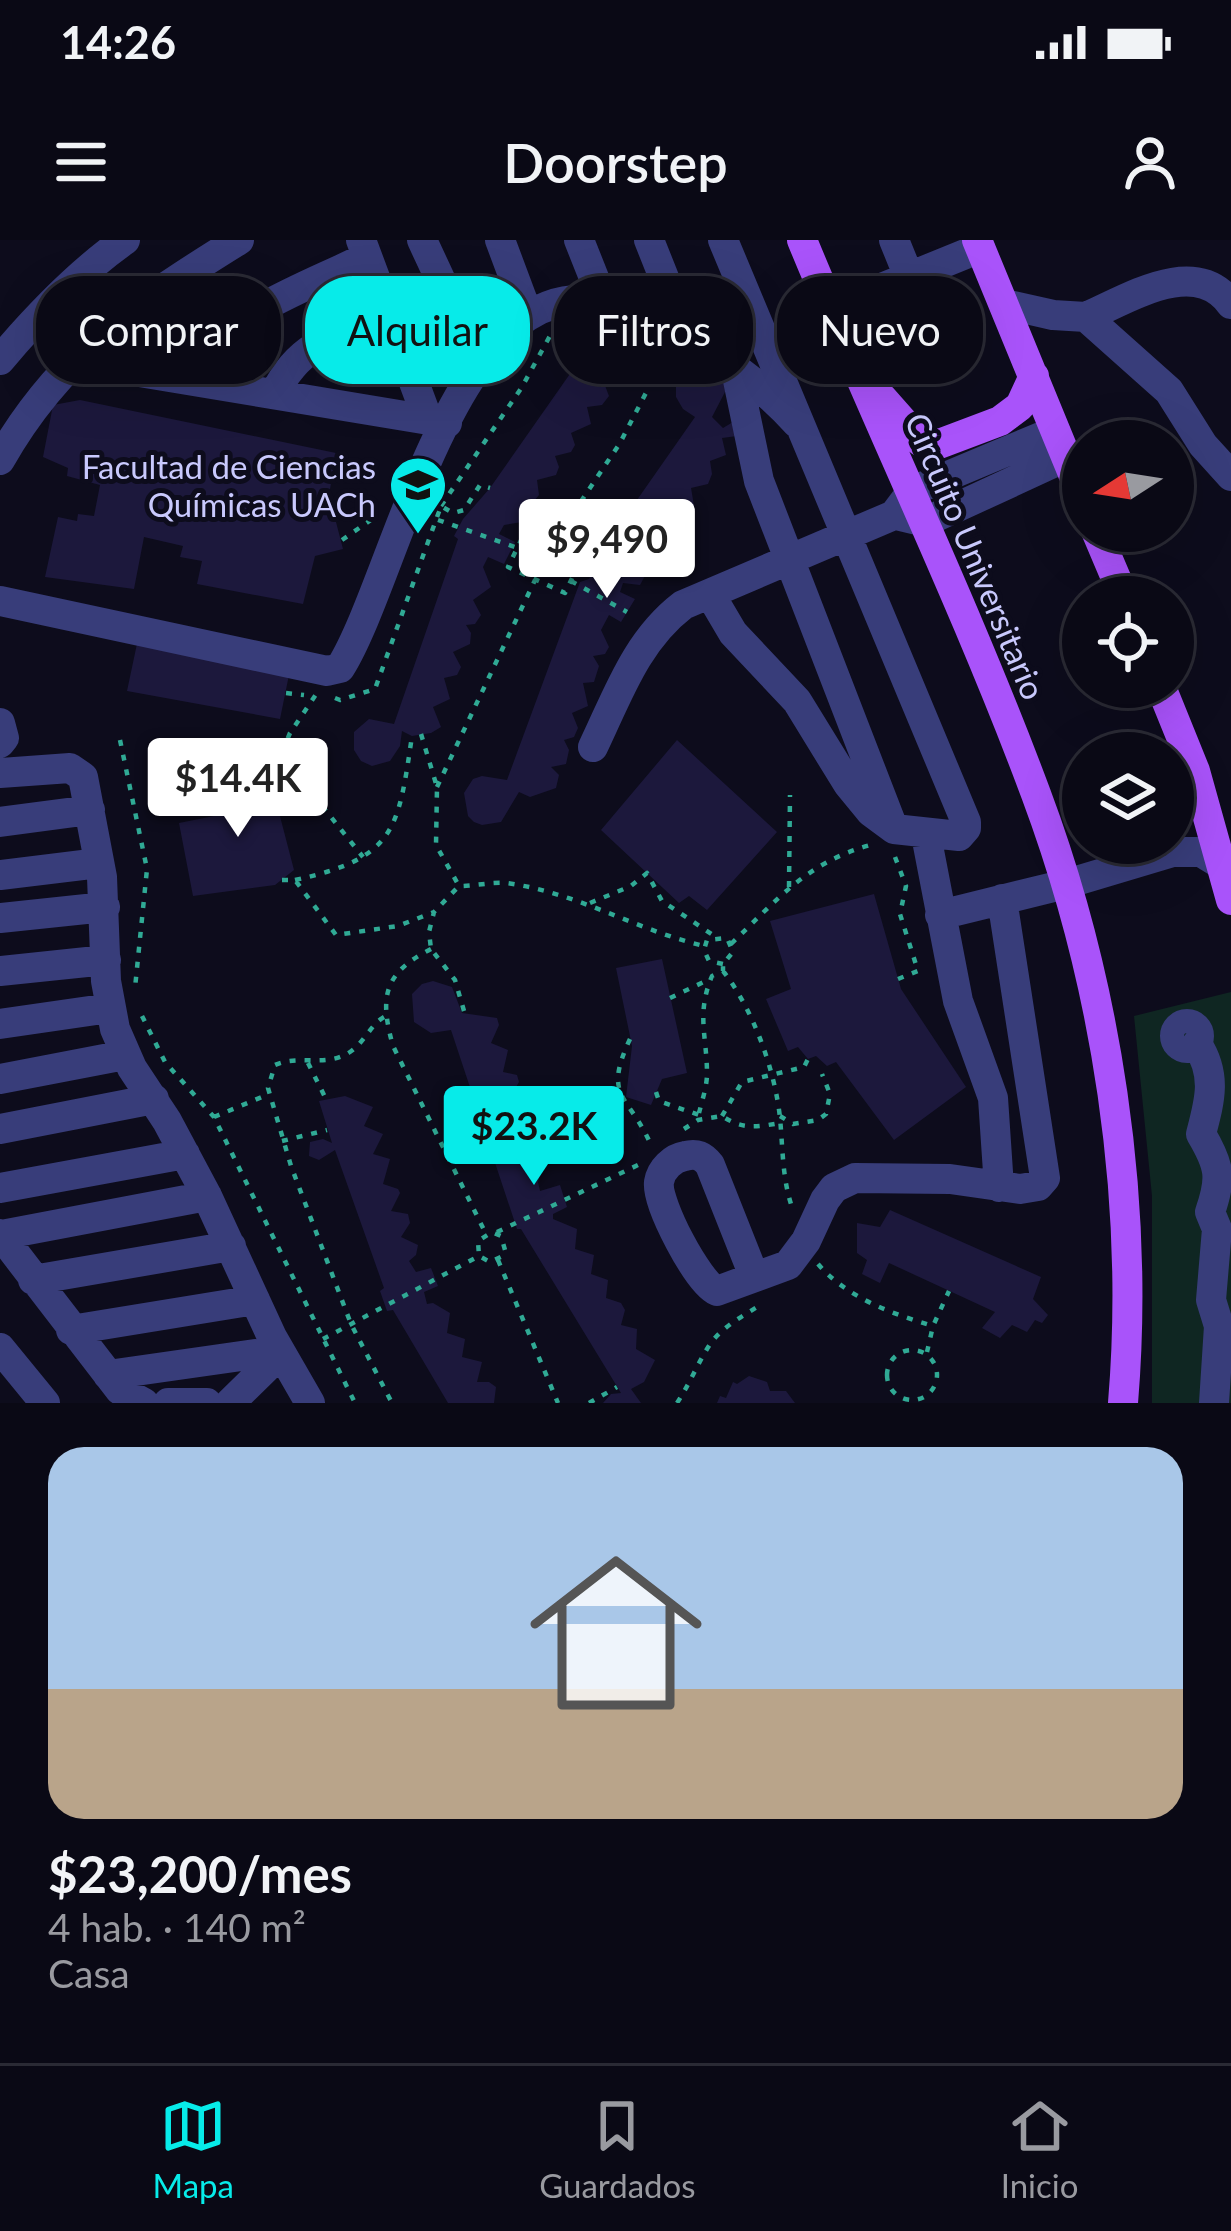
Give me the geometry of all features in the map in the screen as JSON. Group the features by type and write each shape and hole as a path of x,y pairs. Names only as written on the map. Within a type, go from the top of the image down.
{"main road":[{"name":"Circuito Universitario","path":"802,240 817,276"},
{"path":"979,244 1062,449"},
{"path":"866,384 928,446 1000,422 1020,406 1034,376"},
{"name":"Circuito Universitario","path":"865,384 903,503 926,522 1037,795 1089,970 1120,1154 1123,1403"},
{"path":"1170,708 1195,771 1231,900"}],"street":[{"path":"0,360 90,266 125,240"},
{"path":"185,276 239,240"},
{"path":"422,240 439,276"},
{"path":"500,240 513,276"},
{"path":"578,240 593,276"},
{"path":"650,240 664,276"},
{"path":"722,240 966,822 959,836 887,843"},
{"path":"895,240 909,276"},
{"path":"911,276 979,244"},
{"path":"281,297 364,249"},
{"path":"1004,304 1086,317 1172,281 1208,284 1231,304"},
{"path":"1086,317 1169,391 1203,446 1231,476"},
{"path":"275,393 286,371 305,351"},
{"path":"753,379 797,423"},
{"path":"0,460 23,419 53,384"},
{"path":"219,384 437,422"},
{"path":"420,384 437,422"},
{"path":"0,601 327,671 344,664 437,422 466,384"},
{"path":"739,384 759,481 887,843"},
{"path":"593,747 650,634 683,605 847,534 903,503 1060,444"},
{"path":"926,522 1060,444"},
{"path":"710,594 733,633 797,700 887,843"},
{"path":"0,723 4,738 0,743"},
{"path":"0,773 75,769 83,777 105,908 110,1008 125,1054 185,1154 231,1246 255,1300 268,1357 310,1403"},
{"path":"0,822 90,811"},
{"path":"926,836 958,1000 993,1098 999,1187"},
{"path":"940,915 1173,852 1201,852 1222,865"},
{"path":"0,874 99,862"},
{"path":"758,1290 796,1257 834,1189 855,1178 950,1179 1032,1189 1042,1184 1047,1173 1002,899"},
{"path":"0,918 105,908"},
{"path":"0,971 106,960"},
{"path":"0,1024 110,1008"},
{"path":"1197,1044 1207,1060 1213,1093 1201,1134 1214,1155 1220,1183 1210,1212 1217,1228 1211,1300 1219,1326 1214,1403"},
{"path":"0,1079 125,1054"},
{"path":"0,1129 154,1099"},
{"path":"0,1188 185,1154"},
{"path":"144,1403 128,1396 108,1375 0,1234 207,1196"},
{"path":"33,1280 231,1246"},
{"path":"71,1330 255,1300"},
{"path":"0,1348 45,1403"},
{"path":"108,1375 268,1357"},
{"path":"230,1403 268,1357"},
{"path":"168,1403 207,1403"}],"path":[{"path":"518,548 438,520 442,506 549,342"},
{"path":"556,539 620,443 648,384"},
{"path":"442,506 453,513 464,510 480,485 490,488"},
{"path":"528,526 584,553 565,593 508,567 518,548 528,526"},
{"path":"436,787 536,580"},
{"path":"571,581 627,613"},
{"path":"275,766 327,671"},
{"path":"421,734 436,787 436,845 459,886"},
{"path":"283,880 351,866 391,833 412,736"},
{"path":"120,740 148,869 134,1000 165,1062 214,1117 355,1403"},
{"path":"235,772 275,766 298,776 363,856"},
{"path":"789,887 790,794"},
{"path":"731,944 789,887 838,854 887,843 906,886 900,914 918,971 898,979"},
{"path":"590,903 631,886 647,873 662,901 716,937 727,938 731,958 723,968 685,994 670,998"},
{"path":"295,880 336,935 398,926 434,912 459,886 501,882 590,903 654,933 704,946"},
{"path":"434,912 431,949 455,980 464,1011"},
{"path":"704,946 716,937"},
{"path":"704,946 709,961 723,968 736,987 770,1075"},
{"path":"431,949 394,974 384,1016 393,1046 486,1234"},
{"path":"712,976 701,1031 707,1075 698,1120 722,1116 737,1126 753,1128 780,1119 794,1124 818,1120 826,1114 830,1094 822,1074"},
{"path":"384,1016 350,1052 308,1063 298,1059 275,1065 270,1094 282,1141 351,1324 392,1403"},
{"path":"479,1256 478,1241 486,1234 655,1156 641,1122 617,1092 618,1068 630,1039"},
{"path":"722,1116 742,1082 804,1067 808,1059"},
{"path":"308,1063 326,1097"},
{"path":"656,1092 659,1101 699,1113"},
{"path":"214,1117 270,1094"},
{"path":"282,1141 327,1130"},
{"path":"479,1256 490,1262 503,1256 505,1241 497,1232"},
{"path":"323,1339 479,1256"},
{"path":"498,1259 558,1403"},
{"path":"677,1403 708,1345 758,1290"},
{"path":"926,1354 949,1291"},
{"path":"907,1351 926,1354 935,1365 936,1388 917,1400 897,1400 889,1385 889,1365 907,1351"},
{"path":"589,1403 617,1388"}],"green space":[{"path":"1231,992 1231,1403 1152,1403 1152,1196 1134,1016"}],"building":[{"path":"563,384 604,384 609,396 602,405 587,407 591,424 571,433 575,445 571,452 555,456 556,475 537,480 539,495 522,504 522,522 504,525 499,534 515,542 504,564 488,557 483,567 491,587 473,600 481,615 475,624 466,625 470,644 453,652 461,667 457,675 444,678 450,699 433,707 441,727 412,736 402,731 400,746 390,761 372,766 354,750 354,732 369,719 394,724 458,539 454,536"},
{"path":"676,384 725,384 712,417 723,428 733,422 737,436 722,438 726,455 710,461 708,484 691,488 694,506 676,511 677,532 659,537 659,556 640,563 646,574 640,585 623,583 620,592 635,599 621,622 609,615 601,630 609,647 605,654 593,656 599,666 594,682 583,683 588,706 572,713 578,728 574,737 564,740 569,750 566,764 551,767 559,775 556,788 530,797 519,792 501,822 474,822 468,816 464,793 473,779 482,776 507,780 580,582 589,579 602,550 695,417 676,397"},
{"path":"80,400 336,453 329,495 343,549 315,556 303,604 197,584 202,561 180,557 183,546 144,537 134,589 45,577 58,517 77,521 78,514 94,516 100,485 67,476 68,468 43,457 53,405"},
{"path":"138,639 291,665 280,719 127,691"},
{"path":"677,740 777,832 707,910 689,896 679,903 601,830"},
{"path":"269,774 294,870 275,885 193,896 179,823 219,815 213,780 226,777 231,783"},
{"path":"874,894 901,989 966,1087 894,1140 836,1062 827,1066 816,1056 808,1059 798,1047 788,1051 766,999 791,989 770,921"},
{"path":"662,959 687,1073 662,1079 651,1105 626,1097 632,1046 616,968"},
{"path":"433,981 452,987 462,1013 497,1018 491,1043 508,1050 503,1072 517,1075 519,1082 510,1097 525,1108 518,1124 535,1134 529,1153 544,1162 540,1191 560,1185 567,1207 553,1214 553,1219 577,1229 575,1249 594,1255 591,1274 608,1280 606,1298 621,1303 625,1310 621,1325 637,1329 636,1349 655,1360 644,1382 631,1389 641,1403 603,1403 611,1394 621,1393 517,1229 451,1030 431,1033 414,1022 412,994"},
{"path":"345,1096 373,1107 364,1126 383,1134 373,1154 390,1159 383,1184 400,1193 391,1211 408,1214 410,1223 401,1237 418,1245 409,1261 416,1272 431,1268 438,1286 424,1292 427,1304 450,1313 447,1333 465,1339 462,1357 482,1362 477,1382 496,1387 494,1403 448,1403 393,1310 387,1311 380,1291 384,1288 335,1150 319,1160 309,1156 310,1142 332,1143 319,1101"},
{"path":"890,1210 1041,1277 1033,1299 1048,1315 1042,1323 1035,1320 1027,1332 1012,1325 1000,1338 982,1328 995,1312 889,1263 880,1283 862,1274 867,1260 857,1253 857,1223 880,1227"},
{"path":"749,1376 767,1382 770,1391 786,1391 795,1403 717,1403 720,1396 726,1398 733,1382"}],"place":[{"name":"Facultad de Ciencias Químicas UACh","path":"418,536"}]}
